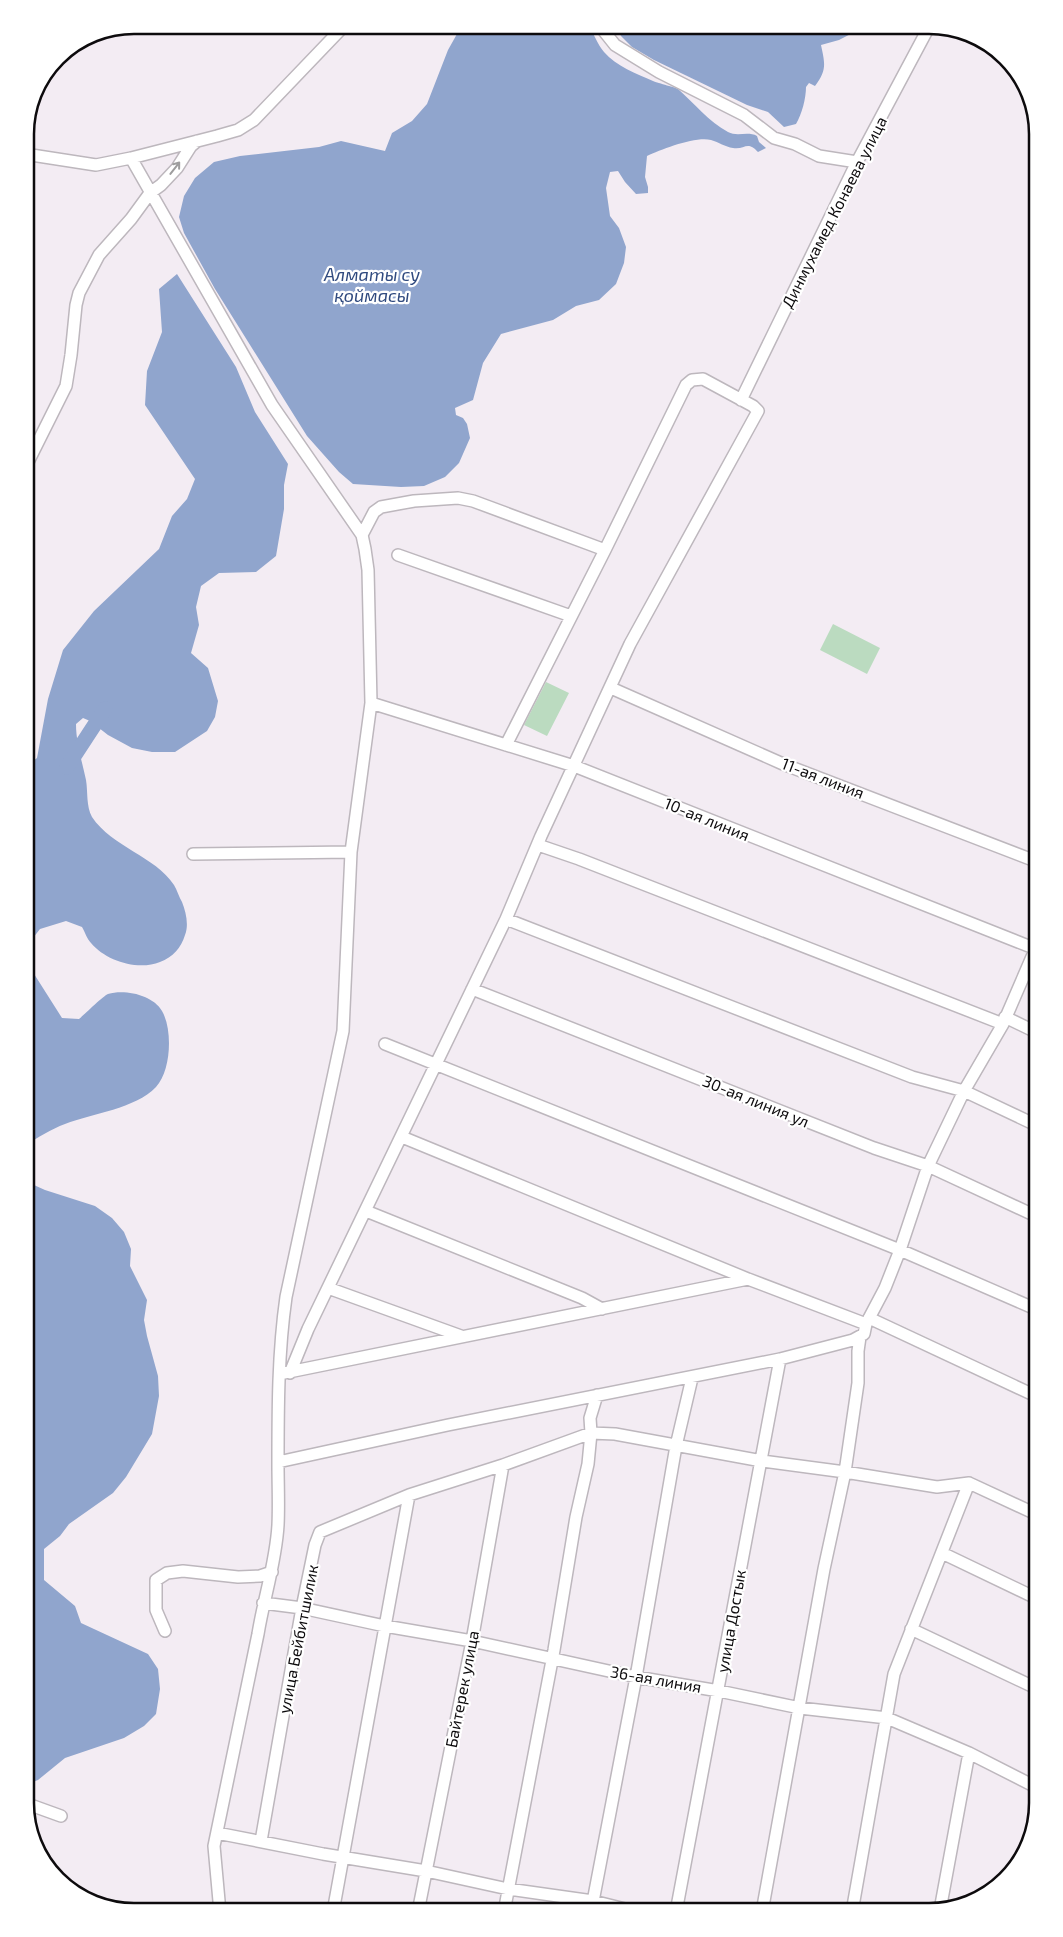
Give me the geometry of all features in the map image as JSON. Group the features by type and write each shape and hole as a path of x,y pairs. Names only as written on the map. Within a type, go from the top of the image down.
{"street":[{"path":"34,155 96,165 131,158 238,130 254,120 336,34"},
{"path":"606,34 615,45 659,72 744,115 774,138 795,144 819,156 857,162"},
{"name":"Динмухамед Конаева улица","path":"741,400 857,162 925,34"},
{"path":"34,450 66,386 79,293 99,256 150,194 177,168 191,146 197,141"},
{"path":"131,158 272,405 362,535 368,570 372,703 351,852 343,1031 286,1297 281,1331 284,1373 278,1462 278,1526 272,1572 263,1603 214,1846 219,1903"},
{"path":"284,1373 366,1211 506,919 600,706 611,688 630,644 758,411 703,379 692,380 686,385 506,745"},
{"path":"362,535 374,512 380,507 414,501 458,498 473,501 605,550"},
{"path":"398,555 571,616"},
{"name":"11-ая линия","path":"611,688 783,764 1029,859"},
{"name":"10-ая линия","path":"372,703 574,766 1029,943"},
{"path":"538,845 1029,1030"},
{"path":"193,854 351,852"},
{"path":"506,919 912,1077 964,1091 1029,1122"},
{"path":"278,1462 597,1395 692,1378 780,1359 853,1340 864,1334 867,1321 885,1288 900,1250 928,1166 964,1091 1004,1021 1029,964"},
{"name":"30-ая линия ул","path":"472,989 874,1148 928,1166 1029,1213"},
{"path":"385,1044 900,1250 1029,1306"},
{"path":"402,1137 748,1279 867,1321 1029,1393"},
{"path":"366,1211 582,1298 602,1309"},
{"path":"284,1373 748,1279"},
{"path":"328,1288 462,1337"},
{"path":"764,1903 824,1569 845,1472 858,1383 860,1336"},
{"name":"улица Достык","path":"678,1903 780,1359"},
{"path":"593,1903 636,1677 676,1446 692,1378"},
{"path":"506,1903 554,1650 576,1517 588,1464 591,1433 590,1418 597,1395"},
{"path":"335,1903 409,1496 591,1433 615,1434 762,1461 937,1487 969,1483 1029,1511"},
{"name":"Байтерек улица","path":"420,1903 472,1641 503,1465"},
{"path":"854,1903 894,1674 969,1483"},
{"name":"улица Бейбитшилик","path":"261,1840 302,1608 320,1532 409,1496"},
{"path":"942,1554 1029,1595"},
{"path":"165,1631 156,1610 156,1580 167,1573 182,1571 238,1577 260,1576 272,1572"},
{"name":"36-ая линия","path":"263,1603 302,1608 385,1626 472,1641 636,1677 719,1691 800,1708 887,1718 969,1753 1029,1783"},
{"path":"911,1629 1029,1685"},
{"path":"941,1902 969,1753"},
{"path":"34,1806 60,1816"},
{"path":"217,1833 261,1840 323,1854 426,1871 573,1903"}],"green space":[{"path":"833,624 880,648 867,674 820,650"},
{"path":"546,682 569,693 547,736 524,725"}],"water":[{"name":"Алматы су қоймасы","path":"457,34 593,34 602,49 614,61 655,82 678,89 721,128 731,133 757,136 759,142 766,148 758,152 748,146 733,148 705,139 688,141 661,150 647,156 645,177 648,193 636,194 618,171 610,172 606,188 610,216 619,228 626,247 624,263 616,284 599,300 576,306 553,320 501,334 483,363 473,400 455,408 456,415 463,418 467,424 470,438 459,463 445,477 424,486 401,487 353,484 339,472 307,436 215,289 184,233 179,217 184,196 195,178 214,162 240,156 319,147 341,141 385,151 392,133 412,121 427,104 448,50"},
{"path":"620,34 851,34 839,40 821,45 824,62 822,76 815,86 809,83 806,87 803,106 796,124 784,127 768,112 747,105 654,60 632,47"},
{"path":"177,274 236,367 255,412 288,464 284,485 284,509 276,556 256,572 219,573 201,586 196,607 199,625 191,653 208,668 218,701 215,717 207,731 175,752 152,752 132,748 83,718 76,724 78,745 86,780 88,804 92,817 111,836 156,866 166,875 174,885 186,914 187,927 185,935 173,955 151,965 132,965 105,955 90,941 82,927 66,921 40,929 34,937 34,760 37,758 48,699 63,650 94,611 159,549 172,516 187,499 195,479 145,405 147,371 162,332 159,289"},
{"path":"34,974 62,1018 79,1019 108,994 122,992 145,997 158,1005 166,1019 169,1050 165,1071 156,1087 137,1101 76,1120 34,1140"},
{"path":"34,1185 95,1206 112,1218 124,1232 131,1249 130,1266 147,1300 144,1320 158,1376 159,1396 152,1434 126,1477 113,1493 69,1524 60,1536 44,1549 44,1580 75,1606 81,1623 148,1654 158,1669 160,1689 156,1714 144,1726 124,1738 65,1758 34,1782"}],"waterway":[{"path":"67,767 105,709"}]}
